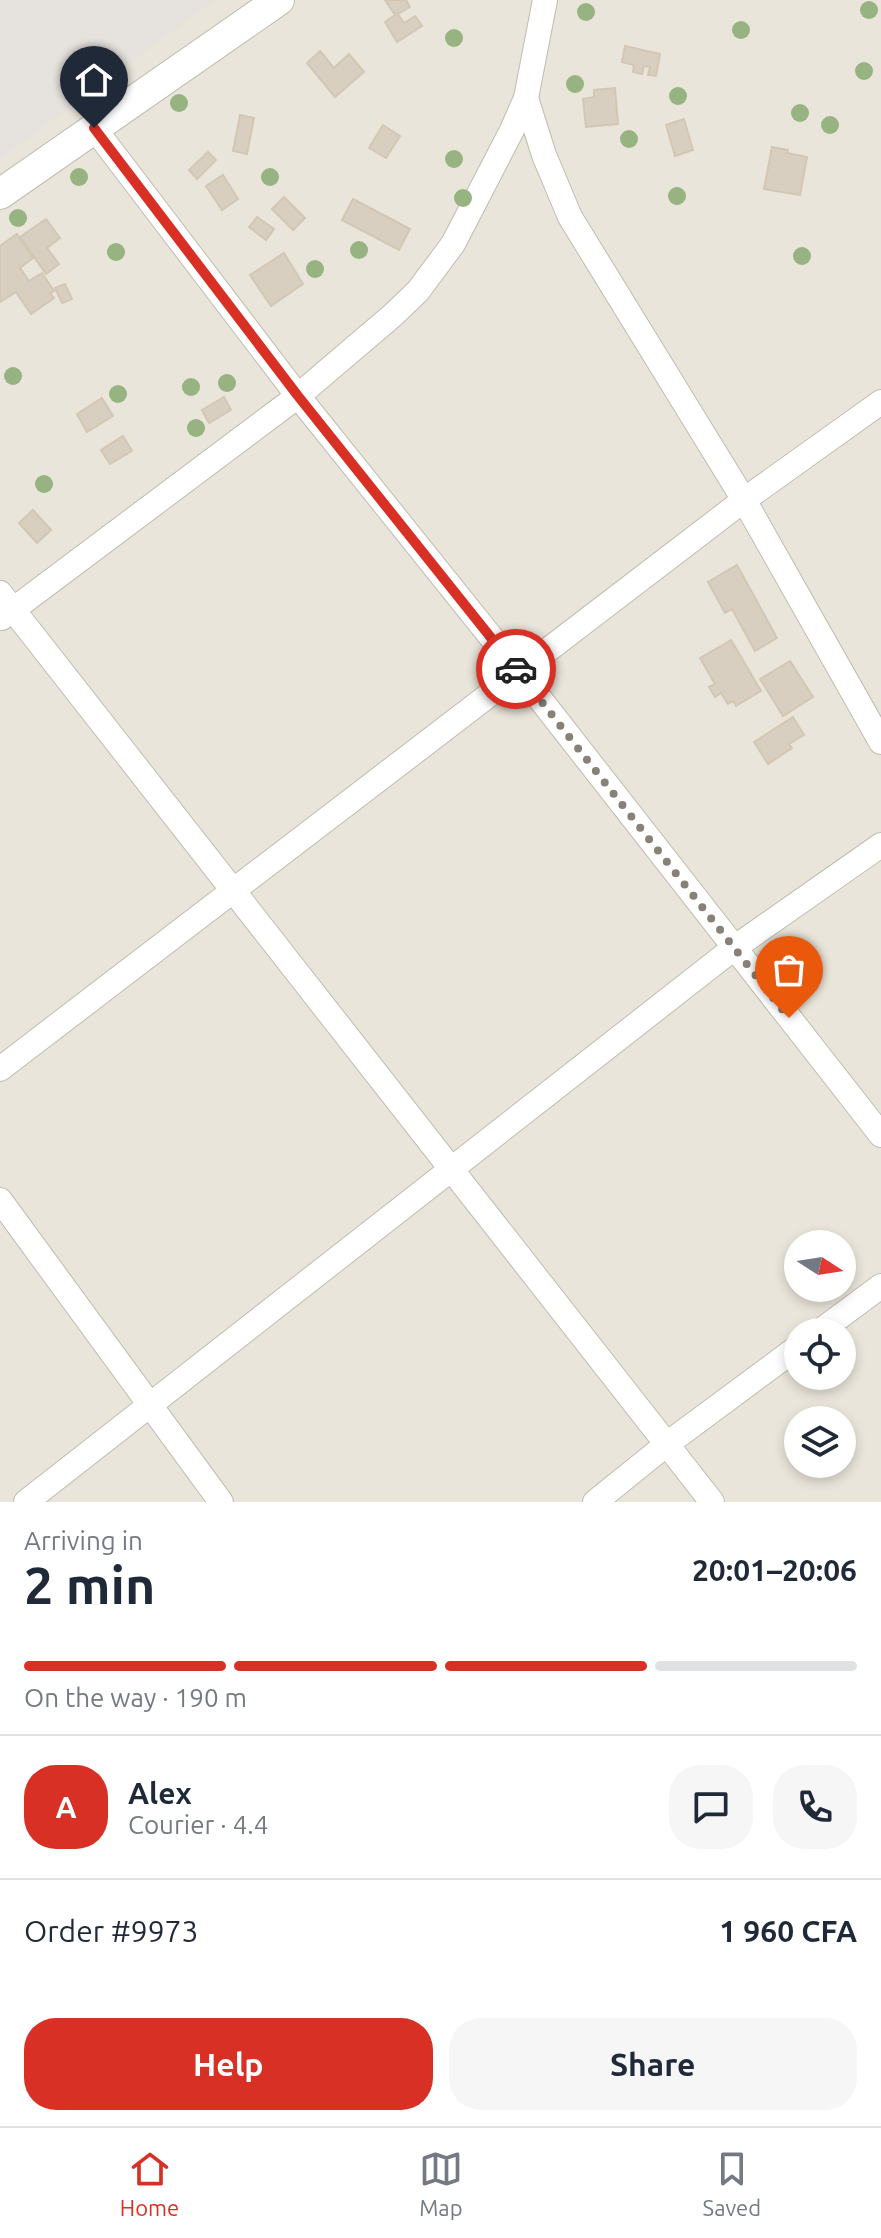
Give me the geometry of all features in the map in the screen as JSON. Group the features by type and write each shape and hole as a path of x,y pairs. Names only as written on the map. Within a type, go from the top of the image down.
{"street":[{"path":"0,194 279,0"},
{"path":"545,0 526,98 453,244 418,291 298,396 4,607 235,890 712,1502"},
{"path":"526,98 544,155 570,217 744,500 881,742"},
{"path":"94,128 298,396 519,672 881,1135"},
{"path":"0,1069 744,500 881,402"},
{"path":"26,1502 734,948 881,845"},
{"path":"0,1200 221,1502"},
{"path":"838,1318 881,1286"},
{"path":"595,1502 784,1357"}],"shaded area":[{"path":"0,0 881,0 881,1502 0,1502"},
{"path":"0,0 215,0 0,159"}],"building":[{"path":"385,0 406,0 410,7 398,14 404,23 415,16 422,26 397,42 385,22 395,15"},
{"path":"625,46 660,54 656,76 648,75 650,67 644,66 642,74 633,72 634,65 622,62"},
{"path":"320,51 334,68 349,54 364,72 335,97 307,63"},
{"path":"615,88 618,124 586,127 583,99 594,97 594,90"},
{"path":"240,115 254,118 247,154 233,151"},
{"path":"684,119 693,150 675,156 666,125"},
{"path":"383,125 400,136 386,158 369,148"},
{"path":"772,147 807,157 800,195 764,189"},
{"path":"208,152 216,160 197,179 189,170"},
{"path":"223,175 238,199 222,210 206,186"},
{"path":"284,197 305,218 293,230 272,209"},
{"path":"353,199 410,229 399,250 342,220"},
{"path":"257,217 274,229 266,240 249,227"},
{"path":"46,219 60,238 47,248 59,264 46,274 20,237"},
{"path":"17,234 33,258 20,268 29,281 42,273 54,291 50,293 54,298 31,314 16,292 0,302 0,246"},
{"path":"284,253 303,284 271,306 250,275"},
{"path":"65,284 72,299 62,303 55,288"},
{"path":"224,397 231,410 209,423 202,410"},
{"path":"102,398 113,416 87,432 77,414"},
{"path":"123,436 132,451 110,464 101,450"},
{"path":"33,510 51,530 37,543 19,523"},
{"path":"737,565 777,638 755,651 732,609 725,613 708,582"},
{"path":"731,640 761,691 736,706 733,701 728,704 721,693 715,697 709,687 715,684 700,658"},
{"path":"790,661 813,697 783,716 760,679"},
{"path":"793,717 804,735 789,744 792,748 768,764 754,742"}],"way so far":[{"path":"516,669 789,1018"}],"route":[{"path":"94,128 298,396 516,669"}]}
